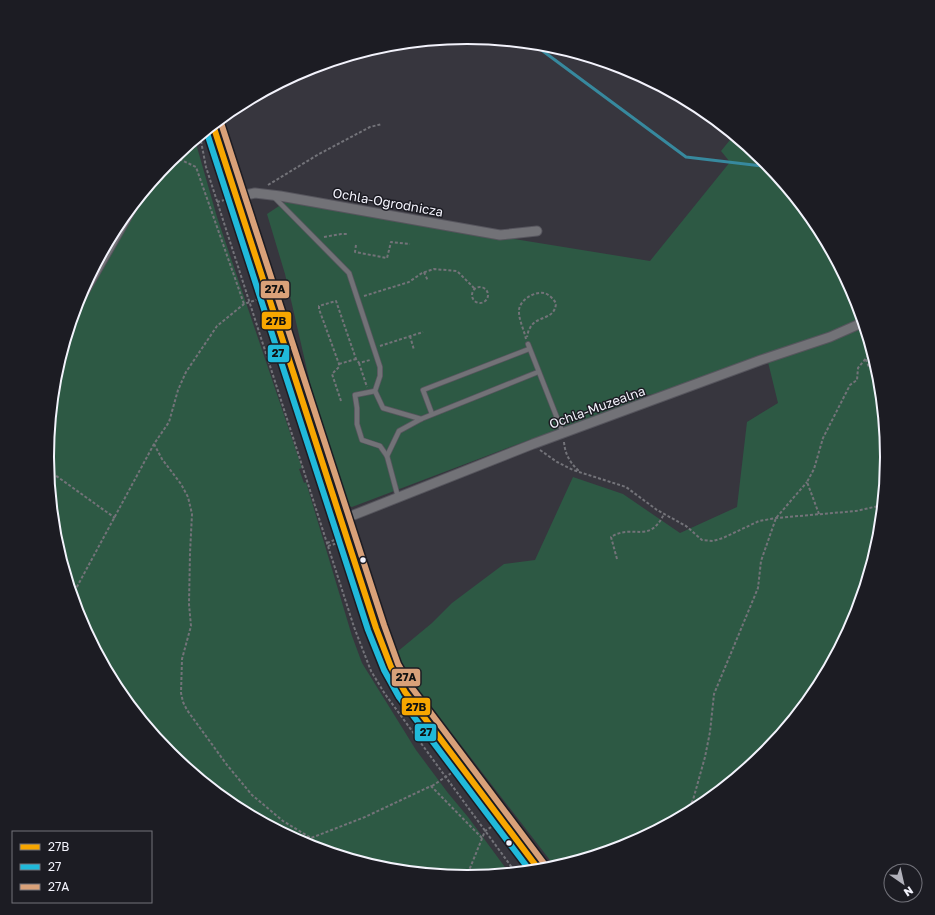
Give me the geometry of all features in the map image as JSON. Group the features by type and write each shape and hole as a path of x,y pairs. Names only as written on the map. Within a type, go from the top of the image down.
{"street":[{"path":"214,131 376,628 391,667 412,701 535,865"},
{"name":"Ochla-Ogrodnicza","path":"236,197 254,193 272,195 500,234 537,231"},
{"name":"Ochla-Muzealna","path":"341,520 563,433 761,360 830,337 859,324"}],"lane":[{"path":"272,195 349,273 380,367 380,376 375,391 383,408 421,419"},
{"path":"432,414 423,390 528,344 563,433"},
{"path":"387,456 399,431 432,414 538,372"},
{"path":"375,391 355,395 357,424 362,440 380,446 387,456 398,497"}],"path":[{"path":"254,193 319,154 370,127 382,124"},
{"path":"201,142 206,167 327,543"},
{"path":"181,159 196,167 244,304"},
{"path":"314,239 348,234"},
{"path":"356,245 355,252 387,258 391,242 410,244"},
{"path":"357,298 410,282 424,272 434,269 458,272 462,274 475,289"},
{"path":"424,272 428,281"},
{"path":"481,288 486,291 487,297 484,302 478,303 473,300 472,294 475,289 481,288"},
{"path":"544,293 551,297 556,303 556,309 552,314 535,322 530,327 528,344 519,310 521,304 526,298 535,294 544,293"},
{"path":"341,400 332,374 338,368 339,364 319,309 320,306 336,301 368,392"},
{"path":"76,589 154,444 169,422 178,390 186,372 217,326 244,304 249,303"},
{"path":"374,348 423,332"},
{"path":"410,336 414,350"},
{"path":"867,357 866,360 869,367 871,368"},
{"path":"689,806 705,757 710,732 714,694 758,588 761,561 776,518 807,482 814,469 823,438 850,385 857,380 858,368 867,357"},
{"path":"359,363 377,358"},
{"path":"339,364 356,359"},
{"path":"563,433 565,452 575,468 580,472"},
{"path":"154,444 162,459 181,484 188,497 192,514 189,604 191,626 182,660 181,692 183,702 187,710 227,765 257,799 283,821 311,838 365,817 431,786 461,767"},
{"path":"540,450 557,462 580,472 626,487 657,510 686,526 702,540 713,541 723,538 759,521 856,510 878,505"},
{"path":"55,475 115,518"},
{"path":"807,482 819,514"},
{"path":"617,559 611,537 616,533 622,532 641,533 649,531 655,528 664,514"},
{"path":"328,546 341,542"},
{"path":"431,786 482,838"},
{"path":"469,871 485,830 512,868"}],"green space":[{"path":"731,139 760,165 778,185 796,206 826,251 850,299 867,350 873,377 880,430 880,485 873,538 867,565 850,616 826,664 796,709 760,750 719,786 674,816 626,840 575,857 552,862 410,679 397,652 432,623 452,603 504,564 535,560 573,477 623,494 680,533 737,507 747,422 778,403 768,362 778,359 775,357 658,394 646,395 643,399 510,447 352,507 346,505 313,396 285,274 267,214 285,202 650,261 730,162 721,151"},
{"path":"197,146 217,217 302,468 299,469 304,483 306,482 352,636 362,663 416,750 506,869 468,871 414,867 360,857 309,840 261,816 216,786 175,750 139,709 109,664 85,616 68,565 62,538 55,485 55,430 62,377 68,350 76,325 85,299 124,228 139,206 175,165"}],"waterway":[{"path":"543,51 686,157 761,166"}],"transit line":[{"name":"27A","path":"222,125 398,664 412,688 544,864"},
{"name":"27B","path":"215,130 376,628 391,667 405,692 535,865"},
{"name":"27","path":"208,136 368,630 384,670 399,697 527,866"}]}
